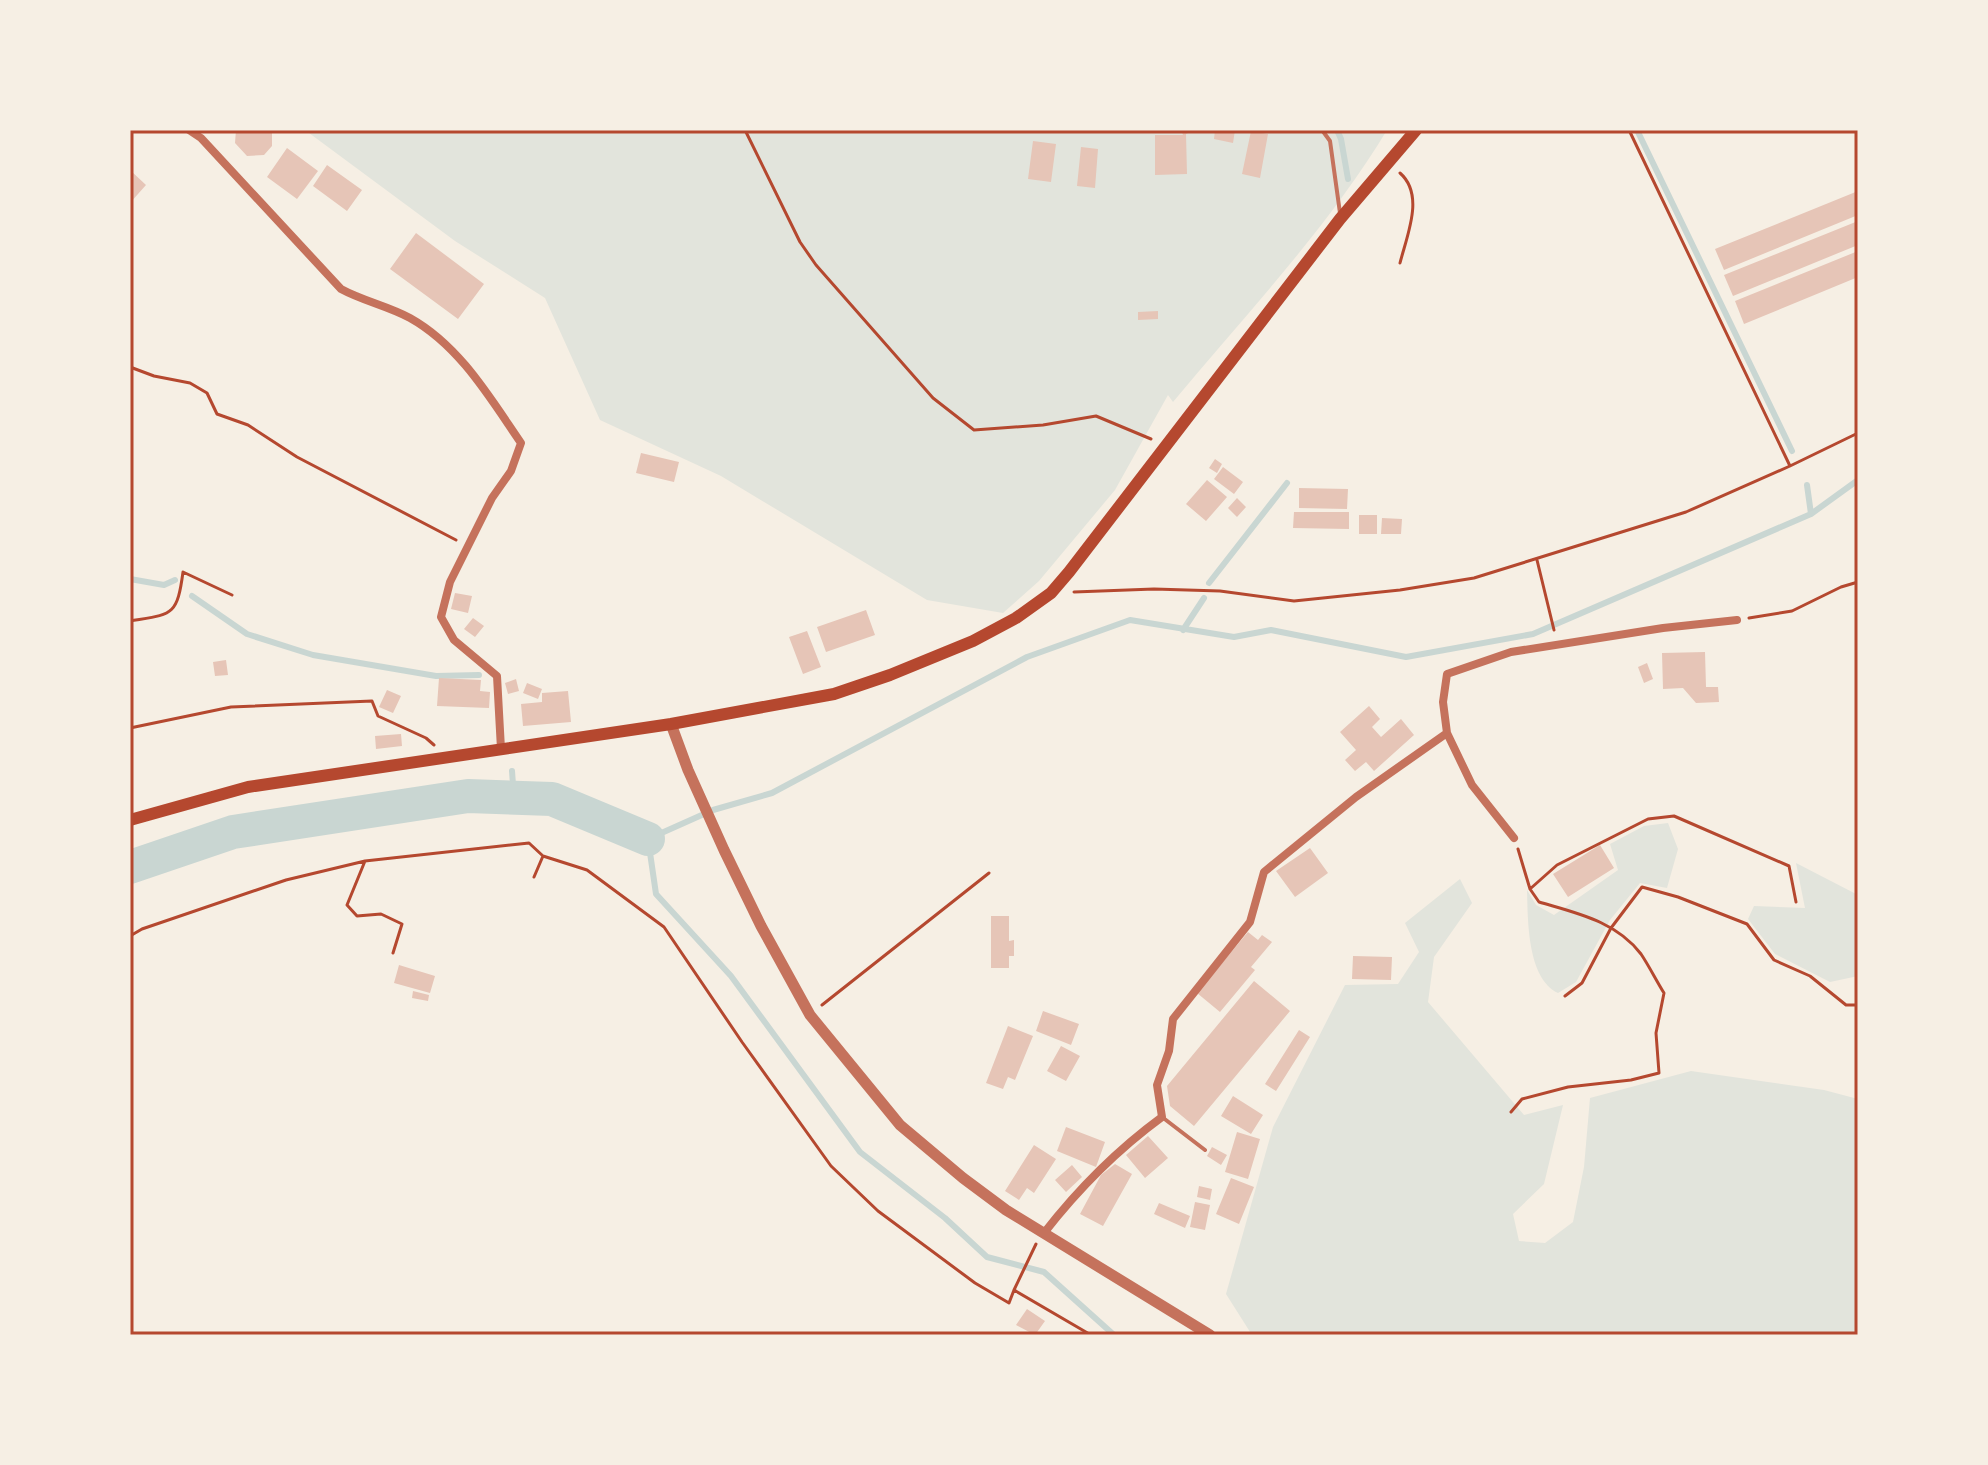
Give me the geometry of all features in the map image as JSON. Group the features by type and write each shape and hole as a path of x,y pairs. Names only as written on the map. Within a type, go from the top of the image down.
{"main road":[{"path":"130,820 248,787 446,755 671,724 834,694 973,641 1016,618 1051,593 1340,219 1416,130"}],"street":[{"path":"189,130 201,138 341,289 359,299 407,316 431,331 476,376 521,443 511,471 492,498 450,582 441,617 454,640 497,676 501,749"},
{"path":"1514,838 1472,785 1447,733 1443,702 1447,674 1511,652 1663,628 1737,620"},
{"path":"671,724 724,850 810,1015 900,1125 963,1178 1044,1233 1210,1335"},
{"path":"1044,1233 1073,1195 1129,1142 1162,1117 1157,1085 1169,1051 1173,1019 1250,922 1264,872 1305,842 1356,797 1447,733"}],"lane":[{"path":"1322,130 1330,141 1340,219"},
{"path":"1162,1117 1205,1150"}],"path":[{"path":"745,130 800,242 816,265 933,398 974,430 1043,425 1096,416 1167,446"},
{"path":"1629,130 1790,466"},
{"path":"1388,163 1408,180 1414,199 1400,263"},
{"path":"130,367 154,376 190,383 207,393 217,414 248,425 297,457 468,547"},
{"path":"1051,593 1154,589 1220,591 1294,601 1400,590 1474,578 1686,512 1858,433"},
{"path":"1537,560 1555,636"},
{"path":"130,621 166,615 179,601 183,572 232,595"},
{"path":"1737,620 1792,611 1858,582"},
{"path":"130,728 231,707 372,701 378,716 426,738 446,755"},
{"path":"1530,889 1557,865 1648,819 1674,816 1789,866 1796,902"},
{"path":"1511,1112 1522,1099 1568,1087 1631,1080 1659,1073 1656,1033 1664,993 1639,952 1611,928 1582,914 1539,902 1530,889 1514,838"},
{"path":"130,936 142,929 286,880 365,861 425,852 529,843 543,856 587,870 664,927 831,1166 878,1211 975,1283 1009,1303 1035,1245"},
{"path":"534,877 543,856"},
{"path":"365,861 347,905 357,916 381,914 402,924 393,953"},
{"path":"810,1015 989,873"},
{"path":"1565,996 1582,983 1611,928 1642,887 1678,897 1747,924 1774,960 1810,976 1846,1005 1858,1005"},
{"path":"1015,1288 1091,1335"}],"shaded area":[{"path":"305,130 1387,130 1339,201 1285,270 1173,402 1168,395 1115,490 1039,581 1003,613 927,600 721,476 600,420 545,298 455,241"},
{"path":"1668,823 1678,849 1667,888 1640,883 1610,920 1576,982 1558,993 1540,975 1535,962 1529,932 1527,890 1536,905 1554,915 1618,870 1610,844 1644,826"},
{"path":"1796,863 1858,895 1858,976 1830,982 1775,954 1748,919 1754,906 1805,908"},
{"path":"1460,879 1472,903 1434,957 1428,1002 1524,1115 1563,1105 1544,1184 1513,1214 1519,1241 1545,1243 1573,1222 1584,1167 1590,1098 1691,1071 1824,1090 1858,1099 1858,1335 1252,1335 1226,1294 1273,1127 1345,985 1398,984 1419,952 1405,923"}],"building":[{"path":"236,130 272,130 272,146 264,155 247,156 235,143"},
{"path":"1181,130 1194,130 1186,134 1187,174 1155,175 1155,135 1183,135"},
{"path":"1215,130 1235,130 1233,143 1214,139"},
{"path":"1251,131 1268,134 1260,178 1242,174"},
{"path":"1033,141 1056,144 1051,182 1028,179"},
{"path":"1081,147 1098,149 1095,188 1077,186"},
{"path":"287,148 318,171 297,199 267,177"},
{"path":"327,165 362,190 347,211 313,186"},
{"path":"130,170 146,185 130,203"},
{"path":"1858,191 1858,215 1724,270 1715,249"},
{"path":"1858,221 1858,245 1733,296 1724,275"},
{"path":"416,233 484,284 458,319 390,269"},
{"path":"1858,251 1858,277 1744,324 1735,301"},
{"path":"1158,311 1158,319 1138,320 1138,312"},
{"path":"641,453 679,462 674,482 636,473"},
{"path":"1215,459 1222,464 1217,473 1209,468"},
{"path":"1223,467 1243,482 1234,494 1214,479"},
{"path":"1207,480 1227,497 1206,521 1186,504"},
{"path":"1299,488 1348,489 1347,509 1299,508"},
{"path":"1237,498 1246,507 1237,517 1228,508"},
{"path":"1294,512 1349,512 1349,529 1293,528"},
{"path":"1359,515 1377,515 1377,534 1359,534"},
{"path":"1382,518 1402,519 1401,534 1381,534"},
{"path":"455,593 472,596 468,613 451,609"},
{"path":"866,610 875,635 826,652 817,627"},
{"path":"473,618 484,626 475,637 464,629"},
{"path":"807,631 821,667 803,674 789,637"},
{"path":"1705,652 1706,687 1718,687 1719,702 1696,703 1683,688 1663,689 1662,653"},
{"path":"226,660 228,675 215,676 213,662"},
{"path":"1647,663 1653,679 1644,683 1638,667"},
{"path":"439,678 481,680 480,691 490,692 489,708 437,706"},
{"path":"516,679 519,691 508,694 505,683"},
{"path":"527,683 542,689 538,699 523,693"},
{"path":"387,690 401,696 393,713 379,707"},
{"path":"568,691 571,722 523,726 521,704 542,702 542,693"},
{"path":"1369,706 1380,719 1372,727 1381,737 1401,719 1414,735 1374,771 1366,762 1355,771 1345,760 1356,750 1340,732"},
{"path":"401,734 402,746 376,749 375,736"},
{"path":"1600,845 1614,868 1568,897 1553,874"},
{"path":"1310,848 1328,873 1295,897 1276,871"},
{"path":"991,916 1009,916 1009,941 1014,940 1014,956 1009,956 1009,968 991,968"},
{"path":"1248,932 1258,940 1262,935 1272,942 1251,967 1255,970 1220,1012 1197,993"},
{"path":"1353,956 1392,957 1391,980 1352,979"},
{"path":"399,965 435,976 430,993 394,983"},
{"path":"1254,981 1290,1011 1194,1126 1170,1106 1167,1086"},
{"path":"413,991 429,995 428,1001 412,998"},
{"path":"1043,1011 1079,1024 1071,1045 1036,1031"},
{"path":"1008,1026 1033,1036 1015,1080 1008,1077 1003,1089 986,1083"},
{"path":"1299,1030 1310,1037 1276,1091 1265,1084"},
{"path":"1061,1046 1080,1056 1066,1081 1047,1071"},
{"path":"1233,1096 1263,1115 1251,1134 1221,1116"},
{"path":"1066,1127 1105,1142 1096,1167 1057,1151"},
{"path":"1237,1132 1260,1139 1248,1179 1225,1172"},
{"path":"1148,1136 1168,1158 1145,1178 1126,1155"},
{"path":"1034,1145 1056,1159 1034,1193 1027,1188 1019,1200 1005,1191"},
{"path":"1212,1147 1227,1155 1221,1165 1207,1156"},
{"path":"1115,1164 1132,1174 1103,1226 1080,1214 1101,1175"},
{"path":"1072,1165 1082,1177 1066,1192 1055,1180"},
{"path":"1231,1178 1254,1187 1239,1224 1216,1214"},
{"path":"1199,1186 1212,1189 1210,1200 1197,1197"},
{"path":"1195,1202 1210,1205 1205,1230 1190,1227"},
{"path":"1159,1203 1190,1216 1185,1228 1154,1214"},
{"path":"1027,1309 1045,1321 1035,1335 1016,1325"}],"waterway":[{"path":"1337,130 1348,179"},
{"path":"1637,130 1792,451"},
{"path":"1114,1335 1044,1272 987,1257 945,1218 860,1152 731,976 656,894 648,839 713,810 772,793 1027,657 1130,620 1234,637 1271,630 1406,657 1533,634 1811,514 1858,480"},
{"path":"1209,583 1287,483"},
{"path":"1807,485 1811,514"},
{"path":"130,579 164,585 175,580"},
{"path":"192,596 247,634 313,655 436,676 479,675"},
{"path":"1183,630 1204,598"},
{"path":"512,771 514,798"},
{"path":"130,867 233,832 468,796 552,799 648,839"}]}
